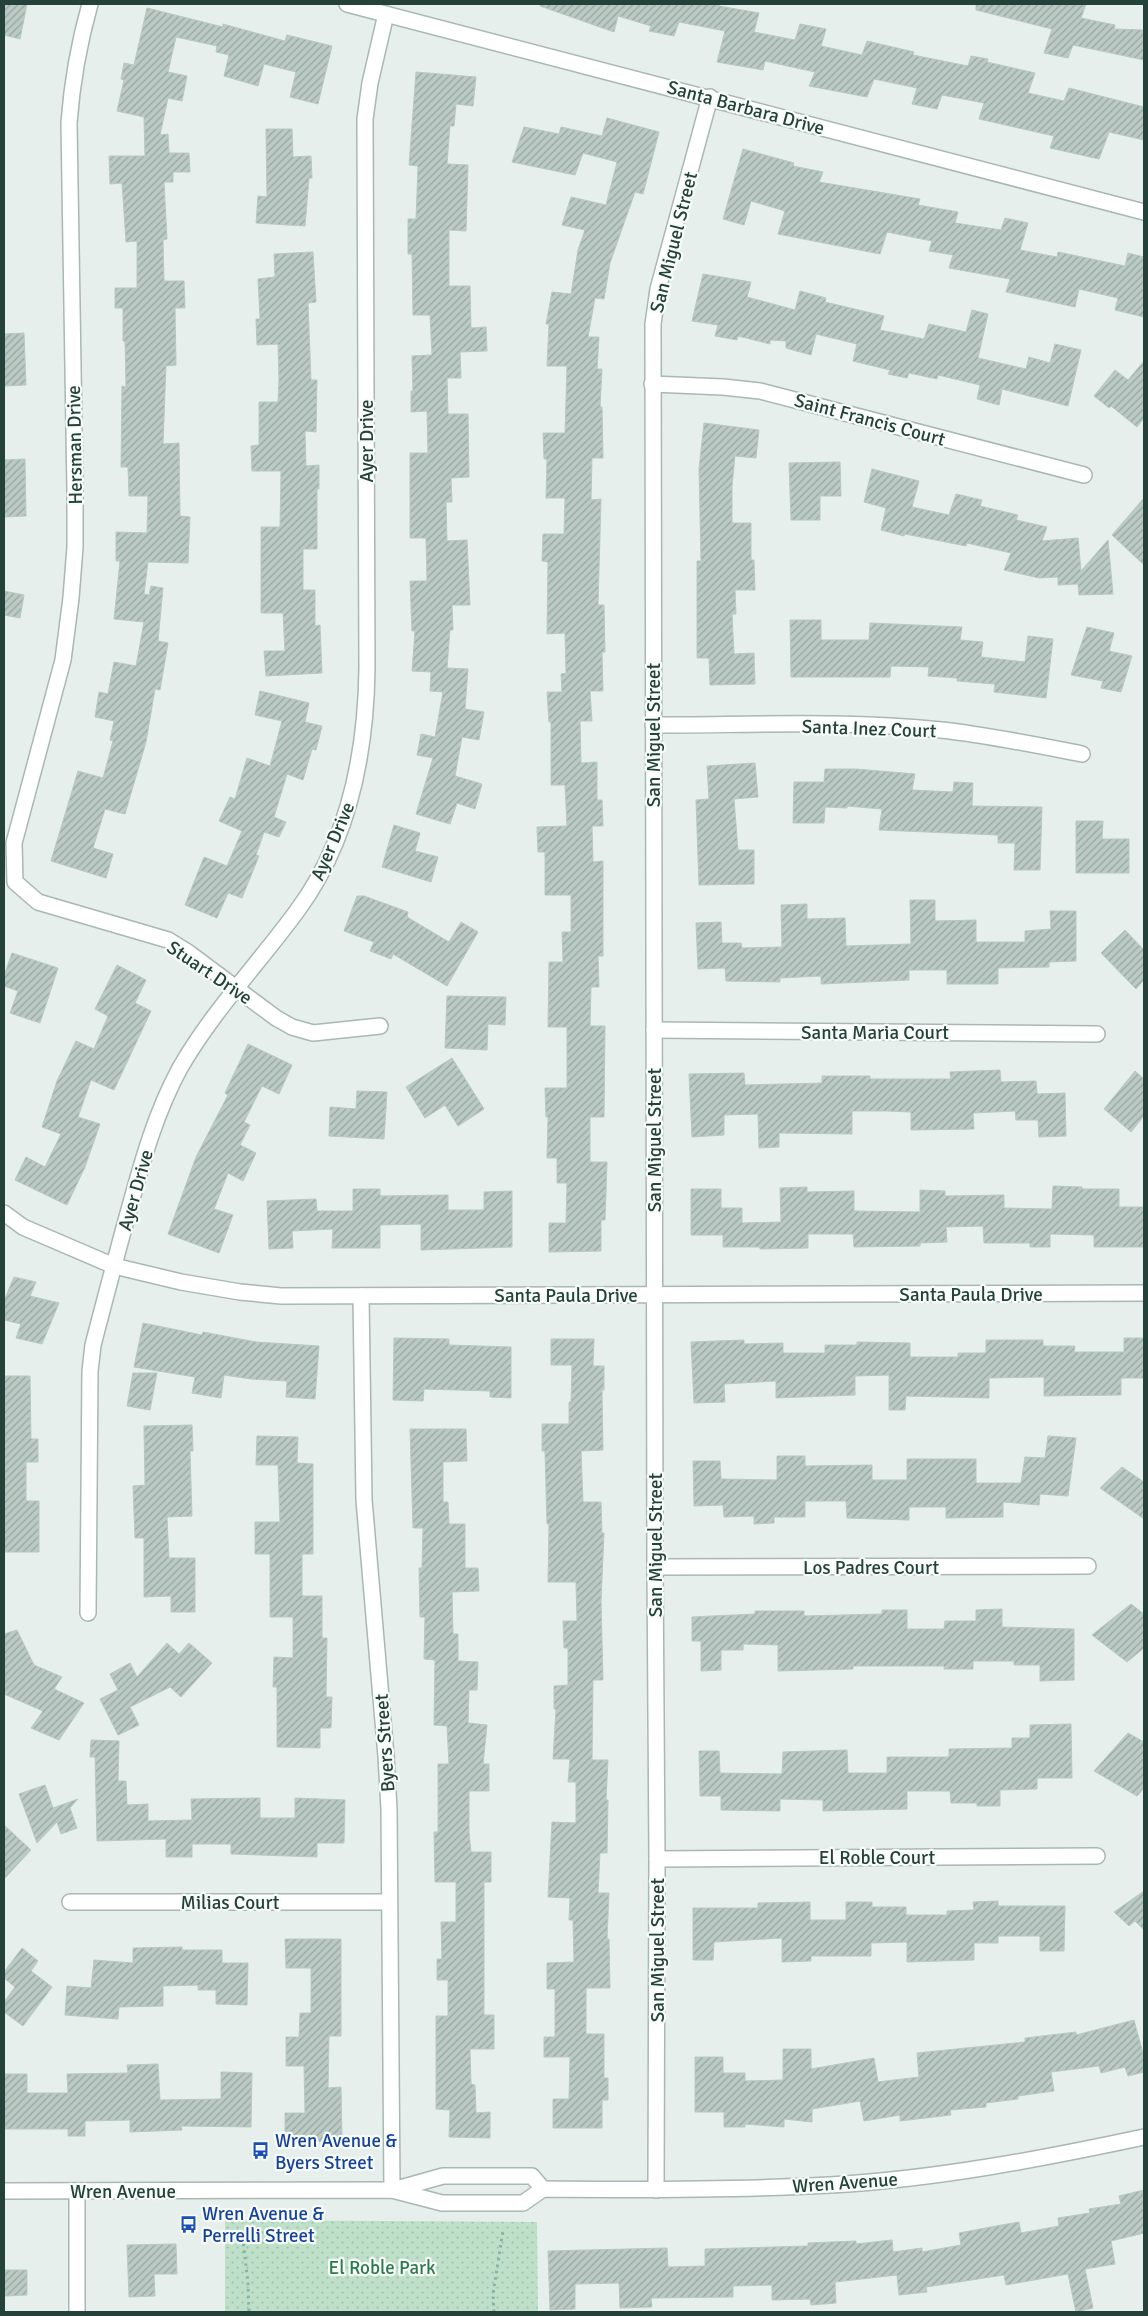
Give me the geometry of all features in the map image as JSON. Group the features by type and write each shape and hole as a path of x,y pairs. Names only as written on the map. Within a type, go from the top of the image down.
{"street":[{"name":"Hersman Drive","path":"15,882 14,843 58,678 72,598 75,547 75,490 69,123 72,83 81,34 90,4"},
{"name":"Santa Barbara Drive","path":"347,4 710,97 1144,212"},
{"name":"Ayer Drive","path":"88,1613 90,1370 94,1345 114,1266 144,1158 158,1114 180,1068 200,1038 299,909 320,874 340,830 353,789 361,753 366,713 367,668 364,119 370,83 386,14"},
{"name":"San Miguel Street","path":"656,2190 657,1859 654,1295 653,324 658,289 710,97"},
{"name":"Saint Francis Court","path":"652,384 723,387 760,391 1084,476"},
{"name":"Santa Inez Court","path":"653,725 858,725 940,730 1082,754"},
{"name":"Stuart Drive","path":"15,882 38,902 168,940 292,1027 313,1033 380,1026"},
{"name":"Santa Maria Court","path":"654,1030 1097,1034"},
{"name":"Santa Paula Drive","path":"4,1212 24,1227 114,1266 181,1282 240,1292 281,1296 1144,1293"},
{"name":"Byers Street","path":"361,1296 362,1464 386,1756 392,2190"},
{"name":"Los Padres Court","path":"655,1567 1088,1566"},
{"name":"El Roble Court","path":"657,1859 1097,1856"},
{"name":"Milias Court","path":"70,1902 389,1902"},
{"name":"Wren Avenue","path":"4,2191 392,2190 442,2203 523,2203 543,2189 656,2190 832,2185 924,2176 1042,2159 1144,2136"},
{"name":"Wren Avenue","path":"392,2190 443,2176 532,2176 543,2189"},
{"path":"77,2191 77,2312"}],"path":[{"path":"242,2231 249,2312"},
{"path":"494,2312 493,2294 503,2231"}],"green space":[{"name":"El Roble Park","path":"225,2220 537,2222 538,2312 225,2312"}],"building":[{"path":"4,4 27,4 20,39 4,35"},
{"path":"541,4 719,4 719,6 759,13 754,32 795,40 800,24 826,29 821,46 862,55 867,41 914,52 913,55 968,66 971,56 988,59 987,62 1035,73 1028,93 1064,101 1069,88 1144,107 1144,140 1109,132 1099,159 1050,148 1054,136 979,119 984,103 942,95 937,109 912,104 917,88 874,79 867,97 809,86 815,72 765,61 763,70 717,62 725,31 679,22 674,36 649,31 651,26 618,16 614,32 540,6"},
{"path":"976,4 1086,4 1081,18 1115,25 1114,29 1144,30 1144,60 1073,45 1068,58 1044,53 1052,29 976,10"},
{"path":"147,8 223,27 223,24 285,41 287,35 332,46 318,104 290,97 296,72 264,64 258,86 224,76 229,55 216,52 217,46 176,37 168,72 187,76 182,101 168,98 160,135 168,134 169,153 189,153 190,172 173,172 173,182 164,182 167,239 163,240 164,281 184,281 185,308 175,308 176,365 166,366 163,444 179,443 180,516 190,517 188,563 148,562 144,594 149,595 151,586 163,588 158,641 168,643 160,690 155,689 146,742 125,814 105,809 93,848 113,854 106,878 51,861 78,771 103,778 113,741 110,740 114,721 95,717 99,692 108,694 114,662 136,666 144,622 114,619 120,561 116,561 116,532 147,533 148,496 129,496 128,467 121,467 122,386 126,387 125,341 123,341 123,308 115,308 115,288 137,288 137,241 126,242 122,183 110,184 109,156 145,156 144,117 117,111 124,80 121,79 124,63 134,65"},
{"path":"416,72 476,77 473,106 456,104 454,126 450,126 447,164 468,165 466,231 449,230 449,286 470,286 471,328 486,327 487,351 460,352 461,378 447,378 448,414 468,414 469,477 451,478 452,502 446,502 447,541 467,540 470,605 452,605 453,630 450,630 447,668 468,669 465,709 484,712 479,740 462,737 455,776 482,784 475,809 457,803 450,824 416,814 433,758 417,755 421,734 435,737 443,692 430,691 431,672 412,671 415,631 412,631 410,581 427,581 426,538 410,538 410,453 428,453 427,411 411,412 411,391 413,391 412,356 432,355 430,315 413,315 412,254 408,254 408,219 416,219 418,166 409,165"},
{"path":"607,118 659,132 643,194 635,192 610,263 604,299 595,298 588,337 599,337 597,369 602,369 600,407 602,407 603,458 592,458 591,500 601,499 598,605 604,605 605,652 602,652 603,691 590,691 592,721 580,721 581,763 597,762 597,800 602,800 603,826 592,826 593,862 603,861 603,956 598,956 599,987 591,987 590,1026 605,1026 604,1117 590,1117 590,1162 607,1162 605,1220 601,1220 601,1251 549,1252 549,1223 566,1223 567,1183 557,1183 557,1158 547,1158 548,1117 546,1117 545,1088 567,1088 567,1027 548,1027 549,962 563,962 562,932 571,932 571,895 545,895 545,852 538,852 537,827 567,826 565,785 551,785 551,722 549,722 547,692 562,692 561,674 566,673 565,633 547,634 548,562 542,561 543,534 564,534 565,498 546,498 547,459 544,459 543,433 565,433 567,366 547,366 549,324 546,324 552,292 571,294 578,250 585,230 562,225 571,197 606,205 617,162 583,153 575,175 512,162 524,127 559,134 561,127 602,136"},
{"path":"266,129 292,129 293,157 311,156 312,178 309,178 305,226 256,223 258,196 267,197"},
{"path":"743,149 794,163 793,166 823,172 819,182 920,199 918,205 958,212 955,223 1001,230 1005,218 1028,223 1020,250 1057,257 1058,252 1125,266 1128,253 1144,257 1144,317 1115,310 1118,298 1079,289 1075,307 1006,292 1010,279 949,268 953,255 929,251 932,241 887,232 880,254 778,234 785,211 751,201 744,225 723,219"},
{"path":"313,252 316,302 308,303 311,380 317,380 316,432 305,431 306,466 319,465 319,489 317,489 317,549 303,549 303,590 315,590 315,626 320,625 322,673 266,676 264,651 285,651 283,613 261,613 261,527 280,527 281,471 252,471 251,446 259,445 259,402 278,402 279,380 278,344 257,345 256,319 260,319 258,279 275,277 274,254"},
{"path":"703,274 751,282 747,297 795,310 800,291 826,298 825,302 884,316 880,330 924,339 929,324 966,332 972,310 988,314 978,358 1026,369 1029,357 1050,363 1055,344 1081,350 1068,406 1002,389 999,405 977,399 980,385 938,375 937,379 909,373 907,378 888,374 890,370 853,361 857,344 816,334 811,355 786,348 786,341 770,340 770,344 738,336 737,340 715,336 718,325 692,321"},
{"path":"24,333 26,385 4,386 4,334"},
{"path":"1144,361 1144,418 1137,427 1111,406 1109,408 1094,396 1115,370 1128,380"},
{"path":"704,423 759,430 756,458 735,456 732,486 732,523 751,523 751,560 754,560 755,590 735,590 736,614 732,614 734,654 754,653 755,684 710,685 709,658 697,658 697,561 701,561 699,469"},
{"path":"25,459 26,516 4,517 4,460"},
{"path":"840,462 841,496 820,496 820,520 791,520 789,463"},
{"path":"872,469 919,481 912,507 949,515 956,494 982,500 980,506 1018,515 1016,520 1047,527 1042,541 1078,538 1081,571 1108,540 1113,594 1079,595 1078,584 1058,585 1058,577 1039,578 1004,570 1011,553 967,543 966,546 905,534 904,536 881,530 886,508 864,502"},
{"path":"1144,498 1144,565 1112,535"},
{"path":"4,591 24,595 20,618 4,615"},
{"path":"790,620 821,620 821,640 869,640 870,623 962,627 960,640 983,642 981,657 1025,662 1028,636 1053,639 1046,698 994,692 995,684 957,681 957,678 928,676 929,667 891,666 890,677 791,677"},
{"path":"1087,627 1114,633 1109,651 1132,656 1121,692 1101,688 1103,681 1071,675"},
{"path":"260,691 309,703 305,722 322,726 316,750 312,749 303,780 287,774 274,817 286,822 279,837 264,832 256,855 259,856 242,898 228,893 217,918 185,905 204,857 227,866 242,831 219,821 230,797 235,799 247,758 270,766 282,721 255,715"},
{"path":"755,763 758,797 734,799 738,850 754,850 754,884 699,885 696,800 709,799 707,766"},
{"path":"825,769 856,769 915,774 912,790 953,792 954,782 973,783 972,806 1042,807 1040,870 1014,870 1015,843 998,843 998,835 879,830 882,809 847,806 847,808 825,807 824,823 793,823 794,782 824,782"},
{"path":"1076,821 1103,821 1102,839 1129,839 1129,873 1076,873"},
{"path":"394,825 420,833 415,851 438,857 431,882 382,867"},
{"path":"357,896 364,896 408,912 407,917 449,942 461,922 478,932 447,986 393,954 391,959 370,951 374,942 344,931"},
{"path":"910,900 935,900 935,921 976,920 976,942 1025,942 1025,931 1051,929 1050,911 1076,911 1076,961 1049,962 1049,967 998,968 998,984 947,984 947,970 909,970 909,980 821,984 821,976 780,978 780,982 726,981 725,968 698,969 696,923 721,922 722,943 741,943 742,948 782,947 781,905 807,904 807,919 845,918 846,946 911,944"},
{"path":"1125,930 1144,950 1144,980 1136,989 1101,953"},
{"path":"12,953 58,968 40,1023 10,1013 18,991 4,986 4,976"},
{"path":"117,965 146,980 135,1003 151,1011 114,1090 91,1080 78,1117 100,1124 85,1167 67,1205 15,1180 26,1157 45,1167 61,1134 42,1127 57,1081 76,1041 94,1049 108,1016 95,1009"},
{"path":"447,996 506,997 505,1025 488,1024 487,1050 445,1048"},
{"path":"248,1044 292,1065 279,1094 262,1086 244,1122 250,1125 240,1145 256,1153 243,1181 228,1173 214,1209 233,1215 219,1253 168,1234 196,1157 228,1095 225,1093"},
{"path":"452,1058 484,1109 458,1126 445,1105 425,1118 406,1087"},
{"path":"1000,1070 1001,1082 1036,1081 1037,1094 1065,1093 1066,1136 1039,1137 1038,1120 1016,1120 1015,1111 973,1113 974,1129 911,1130 911,1112 852,1111 852,1134 779,1133 779,1147 759,1148 758,1114 724,1115 724,1135 692,1137 689,1074 744,1073 745,1085 822,1083 822,1076 870,1076 870,1079 951,1079 950,1072"},
{"path":"1135,1071 1144,1079 1144,1116 1131,1132 1104,1109"},
{"path":"357,1091 387,1092 384,1139 329,1136 330,1107 356,1109"},
{"path":"1053,1186 1082,1187 1082,1189 1119,1189 1119,1207 1144,1207 1144,1247 1094,1247 1094,1235 1050,1234 1050,1247 1030,1247 1030,1243 984,1243 983,1226 946,1227 947,1242 920,1243 920,1246 854,1247 853,1234 808,1234 808,1248 760,1249 760,1247 723,1247 723,1235 691,1235 691,1189 721,1189 721,1208 742,1208 742,1223 781,1222 780,1188 807,1187 807,1192 854,1191 854,1211 920,1212 920,1190 945,1191 945,1196 1004,1195 1004,1208 1052,1209"},
{"path":"353,1189 380,1189 380,1196 448,1195 448,1210 484,1210 484,1192 512,1191 512,1247 421,1250 421,1224 380,1225 380,1248 332,1248 333,1229 292,1231 293,1248 269,1249 267,1201 316,1199 317,1211 353,1211"},
{"path":"14,1277 36,1282 30,1296 59,1303 42,1344 16,1338 21,1324 4,1320 4,1301"},
{"path":"143,1323 202,1335 203,1332 256,1342 319,1346 315,1399 286,1397 287,1381 224,1375 221,1398 192,1393 195,1377 134,1367"},
{"path":"394,1338 449,1339 449,1345 511,1347 511,1398 490,1397 490,1391 424,1389 423,1401 393,1400"},
{"path":"1124,1338 1144,1338 1144,1378 1121,1378 1121,1395 1044,1396 1044,1377 989,1378 989,1398 906,1396 905,1410 889,1410 889,1375 855,1376 855,1395 776,1398 776,1381 724,1384 725,1402 694,1403 691,1342 744,1340 744,1344 783,1343 783,1353 825,1353 825,1345 857,1345 857,1342 910,1343 910,1357 958,1357 958,1353 986,1353 986,1340 1043,1340 1043,1346 1075,1346 1074,1352 1124,1352"},
{"path":"551,1339 594,1339 593,1366 604,1366 604,1390 602,1390 603,1450 581,1451 583,1502 601,1502 602,1533 604,1533 601,1601 603,1680 593,1680 592,1760 608,1760 606,1800 608,1800 607,1853 600,1853 598,1893 609,1893 607,1939 609,1939 610,1988 586,1988 586,2034 604,2034 604,2078 608,2078 608,2100 602,2100 602,2128 553,2128 553,2099 569,2099 570,2057 544,2057 544,2037 555,2037 555,1989 547,1989 547,1963 574,1962 573,1920 569,1920 570,1898 548,1897 552,1822 576,1823 576,1782 568,1782 570,1759 553,1759 556,1709 554,1709 554,1686 568,1685 568,1648 564,1648 563,1621 577,1621 576,1582 548,1582 549,1524 547,1524 545,1451 542,1451 542,1424 569,1424 572,1365 551,1365"},
{"path":"133,1373 157,1373 150,1410 127,1406"},
{"path":"4,1376 30,1376 31,1439 38,1439 38,1462 26,1462 26,1501 39,1501 39,1552 4,1552"},
{"path":"192,1425 193,1451 190,1451 192,1516 167,1517 169,1558 195,1558 195,1612 171,1612 171,1596 144,1597 144,1538 135,1538 133,1486 145,1485 144,1426"},
{"path":"410,1429 466,1429 467,1461 443,1462 443,1502 448,1502 449,1524 465,1524 465,1568 478,1568 479,1591 452,1592 453,1634 458,1634 458,1661 478,1662 477,1690 469,1690 468,1723 487,1725 483,1764 489,1764 489,1791 469,1791 469,1832 471,1852 491,1852 491,1882 484,1882 484,2015 494,2015 494,2049 470,2049 471,2084 475,2085 476,2113 490,2112 490,2138 449,2137 450,2110 436,2109 436,2016 448,2016 448,1980 437,1980 437,1959 442,1959 441,1922 456,1922 456,1882 435,1882 434,1832 438,1832 438,1764 449,1764 447,1726 434,1725 435,1660 424,1659 425,1617 420,1617 419,1568 422,1568 423,1528 413,1528"},
{"path":"257,1436 298,1437 297,1463 313,1464 313,1554 302,1554 302,1596 322,1596 322,1638 327,1638 326,1697 332,1697 331,1728 320,1728 320,1748 277,1747 277,1687 273,1687 274,1657 293,1658 293,1617 270,1617 270,1554 255,1554 255,1522 280,1522 278,1465 256,1465"},
{"path":"1048,1436 1076,1438 1068,1496 1040,1494 1039,1505 1003,1502 1003,1517 946,1518 946,1507 909,1507 909,1520 847,1518 846,1501 805,1501 805,1517 774,1517 774,1523 754,1524 754,1516 724,1517 723,1505 694,1506 693,1461 720,1461 721,1479 777,1480 777,1456 805,1456 805,1466 872,1465 872,1480 907,1480 907,1459 976,1459 976,1483 1021,1483 1025,1457 1045,1458"},
{"path":"1122,1467 1144,1482 1144,1519 1100,1488"},
{"path":"1131,1604 1144,1614 1144,1648 1127,1662 1092,1635"},
{"path":"1002,1609 1002,1627 1074,1629 1074,1680 1040,1681 1040,1665 1014,1665 1014,1661 973,1661 973,1669 944,1669 944,1666 853,1666 853,1669 778,1671 778,1645 743,1644 743,1650 721,1650 721,1670 701,1671 701,1641 692,1641 692,1617 755,1614 755,1611 804,1611 804,1616 882,1614 882,1610 907,1610 907,1629 944,1629 945,1621 976,1621 976,1610"},
{"path":"17,1630 34,1665 62,1677 54,1689 84,1703 59,1740 31,1728 43,1711 4,1694 4,1634"},
{"path":"167,1643 179,1654 189,1643 212,1663 181,1697 170,1687 130,1707 139,1725 118,1735 100,1699 118,1690 110,1674 130,1663 137,1677"},
{"path":"1071,1724 1072,1778 1037,1778 1037,1789 1000,1790 1000,1806 977,1806 977,1803 951,1803 950,1791 907,1791 907,1809 823,1811 823,1800 780,1799 780,1811 721,1810 721,1796 700,1796 699,1751 719,1751 720,1773 782,1774 783,1752 847,1750 848,1773 887,1773 887,1757 949,1757 949,1749 1012,1748 1012,1738 1030,1738 1030,1725"},
{"path":"1128,1733 1144,1742 1144,1788 1137,1796 1094,1771"},
{"path":"91,1740 119,1741 118,1781 126,1781 127,1805 148,1804 148,1821 192,1820 191,1799 260,1798 260,1818 295,1818 295,1798 345,1800 344,1843 317,1843 317,1857 231,1854 231,1844 192,1844 192,1857 166,1857 166,1839 97,1841 95,1757 90,1757"},
{"path":"45,1785 53,1808 78,1799 70,1808 77,1828 61,1834 57,1822 37,1843 19,1794"},
{"path":"4,1825 31,1850 4,1879"},
{"path":"1144,1891 1144,1930 1135,1921 1129,1926 1114,1912"},
{"path":"998,1901 998,1906 1065,1906 1064,1951 1040,1951 1040,1936 998,1936 998,1943 974,1943 974,1960 907,1962 907,1942 871,1943 871,1956 811,1956 811,1961 782,1962 782,1938 714,1942 713,1960 693,1960 693,1908 758,1908 758,1903 810,1902 810,1920 846,1920 846,1902 872,1902 872,1907 906,1907 906,1915 947,1915 947,1911 974,1910 973,1902"},
{"path":"285,1939 341,1939 341,2036 329,2036 328,2088 341,2087 342,2141 285,2142 285,2113 305,2113 304,2066 286,2066 286,2037 299,2037 300,2013 311,2013 311,1968 286,1968"},
{"path":"182,1947 182,1950 222,1950 222,1963 248,1963 247,2005 216,2004 216,1990 198,1990 198,1985 163,1986 163,2006 119,2007 118,2019 65,2015 67,1986 91,1988 94,1960 133,1963 133,1948"},
{"path":"22,1948 38,1961 31,1971 52,1987 23,2026 4,2012 4,2002 15,1987 4,1978 4,1972"},
{"path":"1134,2020 1144,2057 1144,2072 1128,2076 1125,2067 1101,2073 1099,2066 1051,2072 1054,2091 1018,2096 1018,2099 986,2103 986,2107 950,2110 951,2115 900,2121 900,2115 864,2121 860,2101 812,2109 812,2122 784,2119 784,2127 745,2124 745,2127 724,2127 724,2112 695,2112 695,2057 723,2057 723,2073 745,2073 745,2081 783,2080 783,2049 811,2049 811,2069 874,2058 878,2082 919,2077 917,2053 1025,2042 1025,2038 1076,2032 1076,2035"},
{"path":"158,2064 160,2100 221,2099 221,2072 252,2073 251,2127 181,2126 182,2130 130,2132 130,2120 85,2121 85,2136 68,2136 68,2129 4,2129 4,2074 27,2074 27,2093 68,2093 67,2074 128,2073 127,2065"},
{"path":"1144,2190 1144,2233 1111,2241 1115,2264 1085,2269 1093,2308 1076,2312 1068,2274 1006,2285 1004,2275 926,2287 927,2292 899,2295 897,2275 835,2282 836,2303 811,2305 810,2299 772,2300 772,2285 733,2286 733,2297 651,2298 652,2307 620,2308 619,2283 575,2284 575,2309 550,2310 548,2251 667,2248 668,2267 705,2266 705,2249 808,2246 808,2243 856,2241 856,2244 892,2240 893,2252 922,2248 922,2252 961,2245 959,2233 1019,2222 1021,2233 1059,2226 1058,2218 1090,2213 1089,2209 1121,2204 1119,2196"},
{"path":"176,2244 177,2274 154,2274 155,2296 129,2297 127,2245"},
{"path":"4,2270 27,2270 27,2295 4,2296"}],"place":[{"name":"Wren Avenue & Byers Street","path":"261,2151"},
{"name":"Wren Avenue & Perrelli Street","path":"188,2224"}]}
